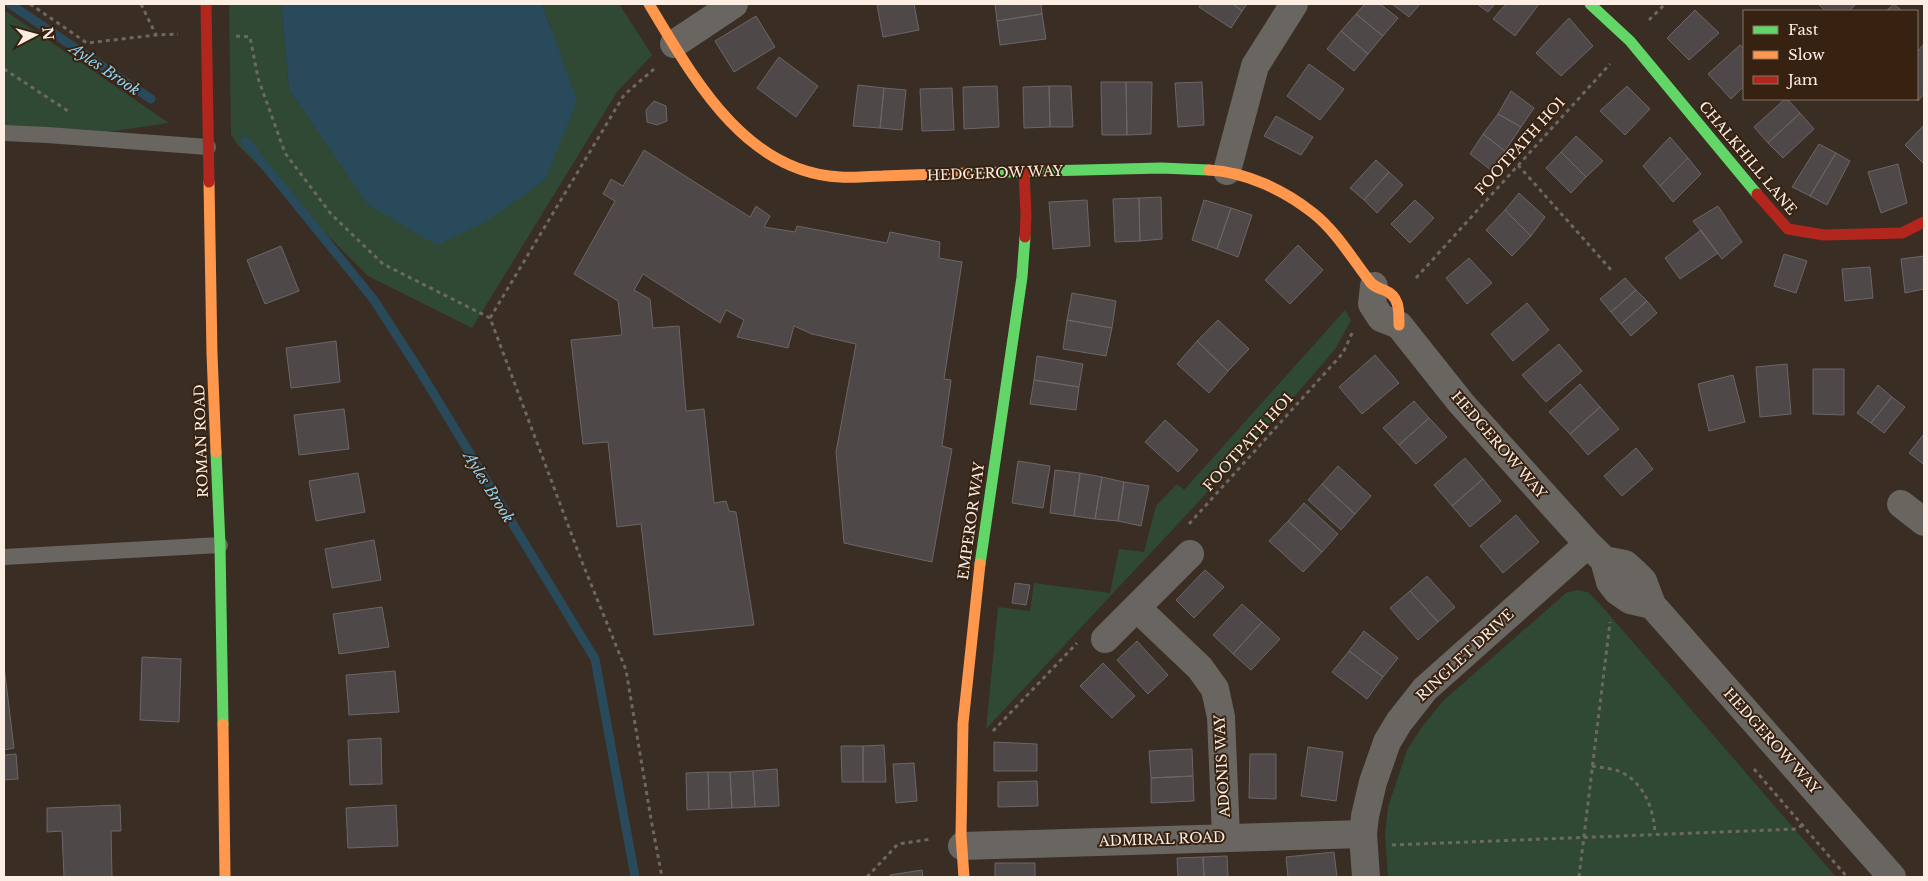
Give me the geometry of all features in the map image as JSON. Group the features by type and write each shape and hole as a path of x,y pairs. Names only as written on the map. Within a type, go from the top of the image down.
{"street":[{"name":"ROMAN ROAD","path":"206,4 212,354 220,545 225,877"},
{"name":"HEDGEROW WAY","path":"649,4 710,98 732,125 757,146 781,161 808,172 840,177 879,177 1160,168 1227,170 1256,180 1284,194 1313,214 1328,228 1381,298 1381,318 1399,325 1461,403 1596,552 1610,582 1617,591"},
{"path":"674,44 734,4"},
{"path":"1227,170 1255,66 1294,4"},
{"name":"CHALKHILL LANE","path":"1590,4 1630,41 1728,161 1788,228 1824,235 1902,233 1924,222"},
{"name":"EMPEROR WAY","path":"964,877 962,840 964,722 983,534 1022,277 1026,214 1024,171"},
{"path":"1901,504 1924,522"},
{"name":"HEDGEROW WAY","path":"1596,552 1625,564 1643,581 1652,605 1892,877"},
{"name":"RINGLET DRIVE","path":"1366,877 1363,840 1365,816 1373,782 1384,750 1410,706 1425,689 1596,552"},
{"path":"1092,639 1136,608 1190,554"},
{"path":"1617,591 1630,600 1652,605"},
{"name":"ADONIS WAY","path":"1136,608 1200,668 1215,689 1221,717 1226,837"},
{"name":"ADMIRAL ROAD","path":"962,840 1226,837 1363,840"}],"lane":[{"path":"4,133 208,147"},
{"path":"4,558 220,545"}],"path":[{"path":"30,4 87,43 206,33 250,37 258,78 285,153 331,214 383,264 490,318 582,562 626,670 662,877"},
{"path":"141,4 156,36"},
{"name":"FOOTPATH HO1","path":"1186,527 1343,353 1357,324 1381,298 1407,289 1665,4"},
{"path":"490,318 624,95 656,67"},
{"path":"4,69 68,111"},
{"path":"1518,165 1612,271"},
{"path":"1579,877 1612,606 1617,591"},
{"path":"993,731 1092,639"},
{"path":"1592,766 1622,773 1643,791 1653,813 1655,834"},
{"path":"1751,766 1847,877"},
{"path":"1363,840 1655,834 1797,829 1802,825"},
{"path":"867,877 898,844 962,840"}],"green space":[{"path":"229,4 281,4 289,89 551,28 542,4 619,4 652,55 617,92 472,328 368,276 237,144 231,135"},
{"path":"4,10 169,123 73,137 4,133"},
{"path":"1345,310 1351,320 1336,348 1262,434 986,729 998,607 1030,611 1034,583 1110,593 1119,549 1144,552 1156,506 1177,484 1184,490"},
{"path":"1577,590 1588,592 1599,603 1836,877 1388,877 1385,835 1388,807 1407,750 1422,727 1443,701 1566,593"}],"water":[{"path":"281,4 542,4 577,101 545,180 487,221 437,245 368,205 289,89"}],"building":[{"path":"914,4 919,30 883,37 877,5"},
{"path":"995,4 1041,4 1042,14 997,21"},
{"path":"1201,4 1233,4 1242,11 1231,28 1199,7"},
{"path":"1233,4 1247,4 1242,11"},
{"path":"1365,4 1380,4 1398,18 1383,36 1356,14"},
{"path":"1392,4 1420,4 1409,17"},
{"path":"1477,4 1495,4 1488,12"},
{"path":"1506,4 1539,4 1515,36 1493,19"},
{"path":"1818,4 1856,4 1850,10 1825,10"},
{"path":"1894,4 1901,10 1887,10"},
{"path":"1695,10 1719,33 1689,60 1667,38"},
{"path":"1042,14 1046,39 1000,45 997,21"},
{"path":"1356,14 1383,36 1368,54 1341,31"},
{"path":"756,16 775,47 734,72 715,41"},
{"path":"1569,18 1593,46 1561,76 1536,53"},
{"path":"1341,31 1368,54 1354,71 1327,49"},
{"path":"1924,44 1924,94 1918,101 1917,100 1918,51"},
{"path":"1740,45 1743,48 1743,87 1731,99 1708,74"},
{"path":"779,57 818,86 796,117 757,88"},
{"path":"1309,64 1344,89 1320,120 1287,96"},
{"path":"1101,82 1126,82 1127,135 1102,135"},
{"path":"1126,82 1152,82 1151,134 1127,135"},
{"path":"1202,82 1204,125 1178,127 1175,83"},
{"path":"858,85 884,88 880,128 853,126"},
{"path":"997,86 999,127 964,129 963,87"},
{"path":"1049,86 1071,86 1073,127 1050,127"},
{"path":"1049,86 1050,127 1024,128 1023,87"},
{"path":"1627,86 1650,109 1625,135 1600,111"},
{"path":"884,88 906,90 902,130 880,128"},
{"path":"952,88 954,130 922,131 920,89"},
{"path":"1511,91 1534,108 1521,127 1498,114"},
{"path":"1784,100 1788,100 1800,113 1768,143 1754,127"},
{"path":"654,101 666,106 667,121 657,125 647,122 646,110"},
{"path":"1800,113 1814,129 1783,158 1768,143"},
{"path":"1498,114 1521,127 1505,151 1483,134"},
{"path":"1276,116 1313,137 1301,155 1264,136"},
{"path":"1924,125 1924,164 1905,145"},
{"path":"1483,134 1505,151 1491,170 1470,154"},
{"path":"1576,136 1603,161 1586,177 1561,152"},
{"path":"1670,137 1688,158 1660,186 1643,166"},
{"path":"1819,144 1836,153 1810,196 1792,187"},
{"path":"644,150 750,217 756,206 770,216 764,227 795,232 797,226 887,243 890,232 940,242 939,258 962,262 944,379 951,380 942,446 952,449 932,562 844,543 836,452 856,344 812,334 794,326 788,348 737,337 744,320 726,310 720,323 643,274 634,290 650,299 653,328 679,326 686,411 704,409 714,503 726,501 729,511 736,512 754,625 654,635 641,524 617,527 608,442 583,444 571,340 622,335 618,301 574,274 615,201 603,194 611,179 623,186"},
{"path":"1561,152 1586,177 1571,193 1546,168"},
{"path":"1836,153 1850,161 1827,205 1810,196"},
{"path":"1688,158 1701,174 1673,202 1660,186"},
{"path":"1376,160 1389,172 1364,200 1350,188"},
{"path":"1898,164 1907,203 1881,213 1868,172"},
{"path":"1389,172 1403,185 1377,213 1364,200"},
{"path":"1519,193 1545,217 1531,236 1505,210"},
{"path":"1161,197 1162,239 1140,241 1139,198"},
{"path":"1139,198 1140,241 1115,242 1113,199"},
{"path":"1087,200 1090,246 1053,249 1049,202"},
{"path":"1204,200 1231,208 1217,249 1192,240"},
{"path":"1415,200 1434,218 1410,243 1391,224"},
{"path":"1718,206 1742,242 1722,259 1693,221"},
{"path":"1231,208 1252,215 1238,257 1217,249"},
{"path":"1505,210 1531,236 1512,256 1486,230"},
{"path":"1701,230 1718,253 1680,279 1665,258"},
{"path":"1298,245 1323,270 1290,304 1265,280"},
{"path":"281,246 299,291 265,304 247,260"},
{"path":"1784,254 1807,261 1796,293 1774,286"},
{"path":"1924,256 1924,289 1905,293 1901,259"},
{"path":"1469,258 1492,283 1467,304 1446,278"},
{"path":"1870,267 1873,298 1845,301 1842,269"},
{"path":"1625,278 1636,290 1611,312 1600,299"},
{"path":"1636,290 1647,301 1621,324 1611,312"},
{"path":"1072,293 1116,301 1112,328 1067,320"},
{"path":"1647,301 1657,313 1631,336 1621,324"},
{"path":"1527,303 1549,330 1513,361 1491,334"},
{"path":"1067,320 1112,328 1106,356 1063,349"},
{"path":"1218,320 1249,349 1228,371 1197,341"},
{"path":"336,341 340,382 291,388 286,348"},
{"path":"1197,341 1228,371 1209,393 1177,364"},
{"path":"1559,344 1582,371 1546,402 1522,375"},
{"path":"1375,355 1399,383 1362,414 1339,387"},
{"path":"1037,356 1083,364 1079,387 1034,380"},
{"path":"1787,364 1791,414 1760,417 1756,367"},
{"path":"1813,369 1844,369 1844,415 1813,414"},
{"path":"1733,375 1745,422 1709,431 1698,384"},
{"path":"1034,380 1079,387 1076,410 1030,404"},
{"path":"1580,384 1600,407 1570,434 1549,412"},
{"path":"1878,385 1892,397 1871,423 1857,413"},
{"path":"1892,397 1905,407 1884,433 1871,423"},
{"path":"1414,401 1429,418 1399,445 1383,428"},
{"path":"1600,407 1619,429 1588,455 1570,434"},
{"path":"344,409 349,449 299,455 294,415"},
{"path":"1429,418 1447,437 1416,464 1399,445"},
{"path":"1165,420 1198,450 1178,472 1145,442"},
{"path":"1924,434 1924,462 1923,464 1909,453"},
{"path":"1636,448 1653,469 1622,496 1604,476"},
{"path":"1465,458 1483,479 1452,506 1434,485"},
{"path":"1018,461 1050,466 1043,508 1012,503"},
{"path":"1338,466 1371,496 1355,514 1322,484"},
{"path":"1055,470 1080,473 1074,516 1050,513"},
{"path":"358,473 365,512 316,521 309,481"},
{"path":"1080,473 1102,477 1095,519 1074,516"},
{"path":"1102,477 1124,482 1118,521 1095,519"},
{"path":"1483,479 1501,501 1470,527 1452,506"},
{"path":"1124,482 1149,486 1141,526 1118,521"},
{"path":"1322,484 1355,514 1341,530 1308,500"},
{"path":"1304,503 1338,534 1322,552 1288,521"},
{"path":"1516,515 1539,542 1503,573 1480,546"},
{"path":"1288,521 1322,552 1303,572 1269,541"},
{"path":"374,540 381,580 332,588 325,549"},
{"path":"1205,570 1224,587 1194,618 1176,600"},
{"path":"1427,576 1455,607 1438,622 1410,591"},
{"path":"1015,583 1030,585 1026,605 1012,603"},
{"path":"1410,591 1438,622 1418,640 1390,608"},
{"path":"1242,604 1262,622 1233,654 1213,635"},
{"path":"382,607 389,647 339,654 333,614"},
{"path":"1262,622 1280,639 1251,670 1233,654"},
{"path":"1364,631 1398,658 1383,677 1349,651"},
{"path":"1137,641 1168,675 1148,694 1117,660"},
{"path":"1349,651 1383,677 1367,699 1332,672"},
{"path":"142,657 181,659 179,722 140,720"},
{"path":"1103,663 1135,696 1112,718 1080,686"},
{"path":"4,666 14,748 4,750"},
{"path":"395,671 399,712 349,715 346,675"},
{"path":"381,738 382,784 350,785 348,740"},
{"path":"994,742 1037,744 1037,771 994,771"},
{"path":"884,745 886,782 863,782 863,746"},
{"path":"841,746 863,746 863,782 842,782"},
{"path":"1308,747 1343,752 1336,801 1301,796"},
{"path":"1192,749 1193,776 1151,778 1149,751"},
{"path":"16,754 18,779 4,780 4,755"},
{"path":"1250,754 1276,754 1276,799 1249,798"},
{"path":"914,763 917,801 896,803 893,764"},
{"path":"777,769 779,806 755,807 753,771"},
{"path":"753,771 755,807 732,808 730,772"},
{"path":"708,772 709,809 687,810 686,773"},
{"path":"708,772 730,772 732,808 709,809"},
{"path":"1193,776 1194,801 1151,803 1151,778"},
{"path":"1037,781 1038,806 998,807 998,782"},
{"path":"120,805 121,831 111,831 112,877 64,877 62,831 47,832 47,808"},
{"path":"396,805 398,846 348,848 346,808"},
{"path":"1334,852 1337,877 1288,877 1286,857"},
{"path":"1227,856 1228,877 1204,877 1203,857"},
{"path":"1203,857 1204,877 1178,877 1177,858"},
{"path":"995,863 1035,863 1035,877 995,877"},
{"path":"922,870 923,877 890,877 890,875"}],"waterway":[{"name":"Ayles Brook","path":"10,4 151,99"},
{"name":"Ayles Brook","path":"245,141 374,300 421,373 595,659 635,877"}],"traffic: fast":[{"path":"1590,4 1630,41 1757,194"},
{"path":"969,173 1161,168 1209,170"},
{"path":"980,564 1022,277 1025,237"},
{"path":"216,452 220,545 223,724"}],"traffic: slow":[{"path":"649,4 703,90 725,116 749,139 776,158 806,171 840,177 969,173"},
{"path":"1209,170 1223,171 1251,178 1290,197 1313,213 1337,237 1371,283 1393,296 1398,304 1399,325"},
{"path":"209,182 216,452"},
{"path":"964,877 961,835 963,723 980,564"},
{"path":"223,724 225,877"}],"traffic: jam":[{"path":"206,4 209,182"},
{"path":"1024,171 1025,237"},
{"path":"1757,194 1788,229 1824,235 1902,233 1924,222"}]}
